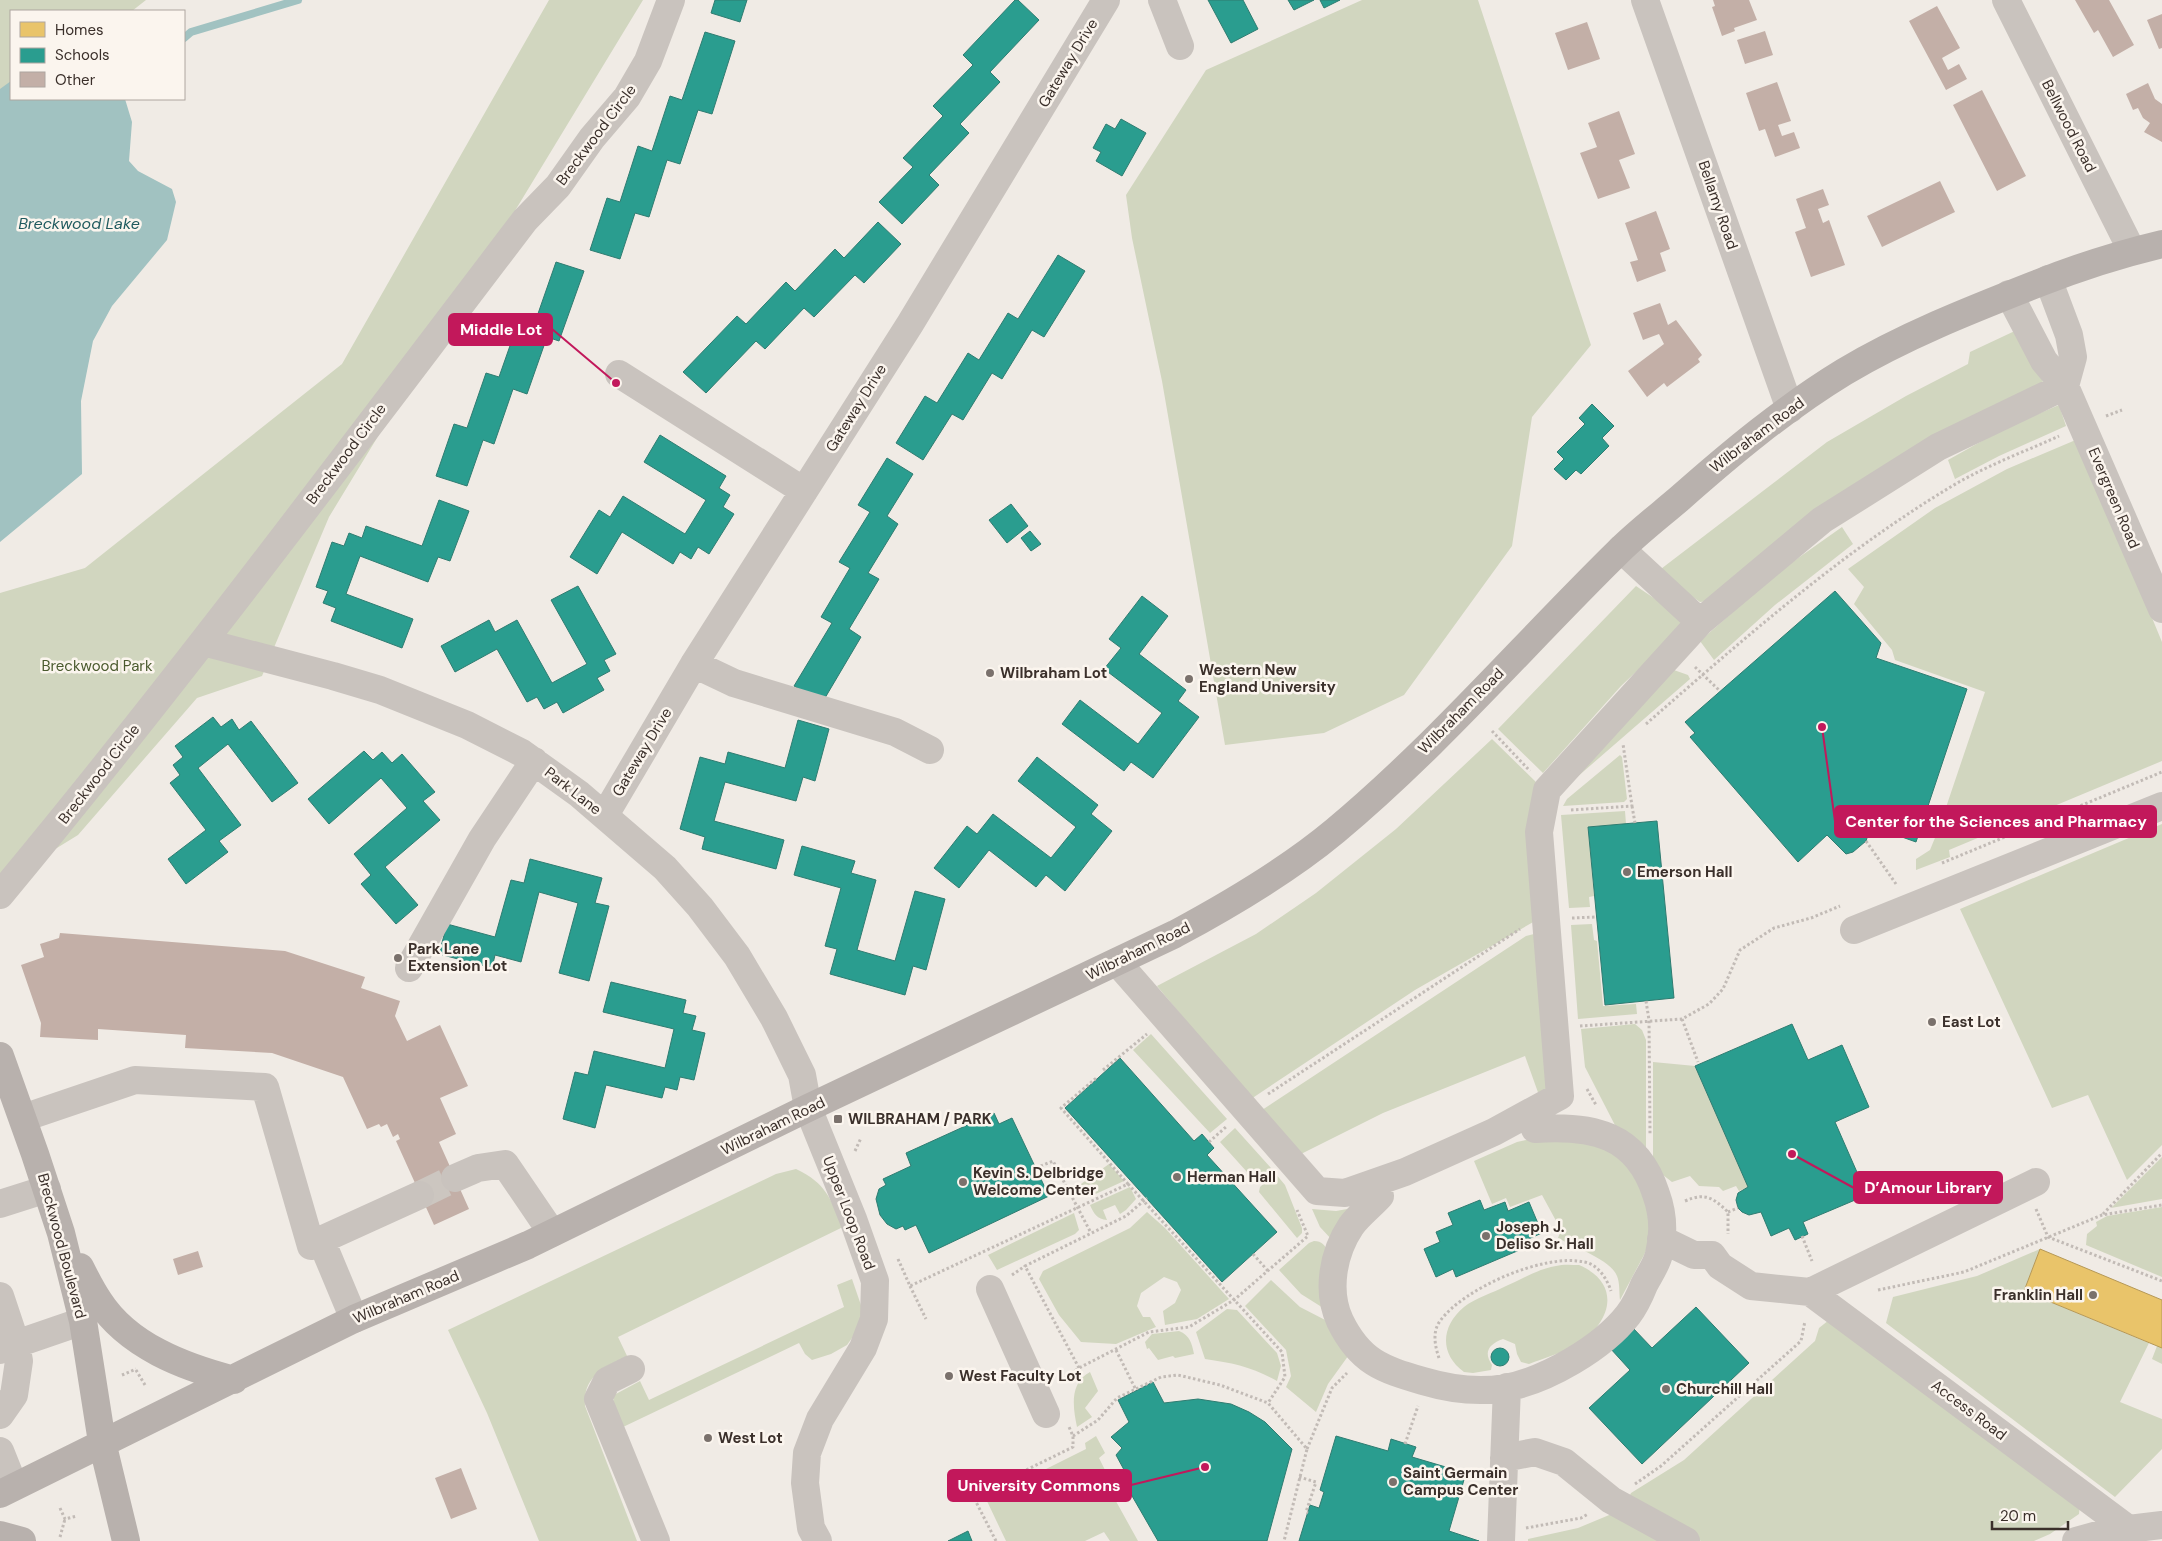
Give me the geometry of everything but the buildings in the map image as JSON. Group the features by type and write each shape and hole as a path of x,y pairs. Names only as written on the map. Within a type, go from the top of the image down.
{"main road":[{"name":"Wilbraham Road","path":"7,1490 102,1442 234,1380 354,1319 528,1245 808,1108 1175,934 1224,907 1334,832 1431,742 1621,549 1724,459 1790,409 1844,372 1948,319 2048,280 2162,244"},
{"name":"Breckwood Boulevard","path":"0,1056 61,1233 83,1321 102,1442 126,1541"},
{"path":"61,1233 99,1303 133,1337 173,1360 234,1380"},
{"path":"0,1535 22,1541"}],"street":[{"name":"Breckwood Circle","path":"0,895 68,813 203,642 525,220 558,186 592,138 627,97 652,52 671,0"},
{"name":"Gateway Drive","path":"605,815 694,664 910,324 1106,0"},
{"path":"1162,0 1180,46"},
{"name":"Bellamy Road","path":"1645,0 1790,409"},
{"name":"Bellwood Road","path":"2006,0 2132,252"},
{"path":"1117,962 1317,1191 1345,1193 1405,1172 1494,1132 1560,1096 1539,832 1547,790 1700,622 1822,520 1938,447 2065,386 2073,357 2070,335 2048,280"},
{"name":"Evergreen Road","path":"2009,294 2044,361 2065,386 2162,609"},
{"path":"619,374 804,491"},
{"path":"1621,549 1700,622"},
{"name":"Park Lane","path":"203,642 342,678 410,701 495,738 534,761 605,815 671,874 700,906 737,956 774,1018 802,1075 808,1108"},
{"path":"694,664 734,683 895,732 930,750"},
{"path":"409,968 482,839 534,761"},
{"path":"1854,930 2162,806"},
{"path":"22,1118 135,1080 265,1087 311,1246 420,1194"},
{"name":"Upper Loop Road","path":"808,1108 853,1219 875,1281 874,1319 863,1348 820,1419 808,1453 804,1483 811,1528 818,1541"},
{"path":"1380,1196 1352,1224 1338,1252 1333,1281 1336,1310 1352,1340 1361,1351 1381,1368 1446,1387 1477,1390 1506,1387 1537,1378 1563,1366 1584,1353 1620,1324 1628,1314 1659,1255 1661,1209 1645,1166 1626,1146 1598,1132 1564,1127 1535,1129"},
{"path":"455,1178 478,1168 505,1164 552,1233"},
{"path":"0,1204 47,1189"},
{"path":"1661,1239 1694,1255 1712,1256 1720,1266 1751,1286 1810,1292 1969,1215 2036,1195"},
{"path":"321,1240 354,1319"},
{"path":"990,1289 1057,1419"},
{"name":"Access Road","path":"1810,1292 2127,1528"},
{"path":"0,1296 8,1347 19,1361 14,1395 0,1415"},
{"path":"8,1347 83,1321"},
{"path":"631,1369 608,1381 598,1399 656,1541"},
{"path":"1502,1537 1506,1387"},
{"path":"0,1451 7,1490"},
{"path":"1504,1458 1535,1452 1564,1462 1611,1500 1686,1541"},
{"path":"2076,1541 2127,1528 2162,1525"}],"path":[{"path":"1644,726 1804,588 1866,542 1960,482 2082,426 2122,410"},
{"path":"1702,675 1720,691"},
{"path":"1492,731 1535,777"},
{"path":"1616,750 1630,738"},
{"path":"1623,744 1635,823"},
{"path":"1565,811 1632,806"},
{"path":"1866,841 1896,884"},
{"path":"1564,918 1596,916"},
{"path":"1264,1097 1520,929 1528,926"},
{"path":"1645,1166 1650,1152 1649,1020 1646,1001"},
{"path":"1682,1019 1698,1062"},
{"path":"1103,1070 1152,1030"},
{"path":"1096,1080 1095,1078 1061,1108 1282,1352 1285,1378 1268,1403"},
{"path":"1209,1142 1232,1122"},
{"path":"852,1159 860,1138"},
{"path":"2102,1215 2162,1153"},
{"path":"1036,1168 1053,1161 1092,1233"},
{"path":"910,1286 1128,1184"},
{"path":"2036,1195 2048,1237"},
{"path":"1712,1198 1728,1212 1728,1236"},
{"path":"1079,1368 1025,1266 1126,1216 1145,1200"},
{"path":"1056,1384 1079,1368 1149,1332 1189,1327 1234,1300 1308,1236 1295,1205"},
{"path":"1870,1292 1964,1272 2102,1215 2162,1205"},
{"path":"1728,1212 1738,1208"},
{"path":"2048,1237 2162,1281"},
{"path":"894,1251 926,1319"},
{"path":"1253,1254 1268,1271"},
{"path":"1446,1387 1434,1341 1439,1322 1463,1299 1482,1287 1526,1267 1564,1261 1585,1262 1600,1270 1609,1286 1620,1324"},
{"path":"1502,1537 1582,1518 1661,1466 1801,1341 1810,1292"},
{"path":"1116,1350 1135,1389"},
{"path":"135,1370 145,1385"},
{"path":"1284,1541 1307,1448 1332,1388 1348,1372"},
{"path":"1073,1436 1098,1420 1117,1398 1161,1377 1178,1375 1220,1385 1268,1403 1307,1448"},
{"path":"1405,1444 1416,1414"},
{"path":"996,1541 973,1496 1073,1447 1073,1436 1057,1419"},
{"path":"1299,1477 1316,1482 1306,1512 1308,1513"},
{"path":"60,1508 64,1519 60,1537"},
{"path":"64,1519 78,1516"}],"green space":[{"path":"0,0 146,0 133,10 10,10 10,100 0,120"},
{"name":"Breckwood Park","path":"549,0 643,0 329,517 262,676 197,698 78,835 0,883 0,593 85,568 342,364"},
{"path":"1362,0 1478,0 1591,345 1532,417 1512,546 1404,695 1324,733 1225,745 1162,381 1132,238 1126,195 1206,70"},
{"path":"2019,329 2043,382 1718,600 1700,602 1657,572 1827,442 1906,396 1968,364 1970,352"},
{"path":"2059,405 2066,426 1999,456 1955,479 1948,460 2005,428"},
{"path":"2078,439 2162,642 2162,761 1949,850 1950,857 1916,870 1916,859 1930,850 1939,828 1985,692 1895,660 1892,650 1854,604 1864,587 1848,569 1935,508 2007,469"},
{"path":"1842,527 1853,544 1775,605 1714,660 1700,641 1777,573"},
{"path":"1636,586 1676,613 1681,623 1678,632 1621,686 1543,773 1498,729"},
{"path":"1671,669 1688,675 1690,679 1561,791"},
{"path":"1492,739 1538,784 1542,917 1415,990 1251,1099 1157,986 1256,934 1316,893 1396,829"},
{"path":"1620,755 1622,757 1627,799 1624,802 1563,806 1567,799"},
{"path":"1625,811 1626,824 1588,827 1594,896 1589,897 1590,907 1569,908 1561,815"},
{"path":"2162,824 2162,1145 2127,1180 2088,1095 2052,1108 1960,909"},
{"path":"1592,924 1594,940 1597,941 1603,1006 1636,1004 1637,1014 1578,1019 1571,925"},
{"path":"1542,932 1555,1079 1540,1098 1525,1056 1383,1113 1299,1155 1262,1110 1526,936"},
{"path":"1635,1024 1642,1030 1646,1040 1646,1156 1618,1131 1585,1067 1581,1029"},
{"path":"1151,1034 1227,1119 1210,1133 1133,1050"},
{"path":"1653,1062 1695,1066 1748,1187 1739,1191 1736,1186 1723,1191 1719,1187 1699,1186 1690,1176 1672,1182 1663,1175 1653,1159"},
{"path":"1235,1128 1271,1168 1256,1182 1220,1142"},
{"path":"1539,1137 1612,1147 1643,1181 1651,1239 1620,1300 1618,1279 1613,1270 1600,1259 1558,1238 1561,1230 1542,1195 1510,1207 1506,1198 1492,1204 1474,1161 1517,1142"},
{"path":"2162,1157 2162,1199 2111,1208"},
{"path":"1109,1164 1124,1181 1089,1197 1080,1186 1081,1184"},
{"path":"796,1169 814,1180 826,1192 843,1227 618,1337 628,1358 597,1374 591,1380 588,1387 585,1395 585,1406 637,1541 539,1541 487,1413 448,1330 776,1174"},
{"path":"1275,1173 1285,1185 1302,1228 1302,1233 1297,1238 1259,1192 1260,1187"},
{"path":"1130,1187 1136,1199 1126,1210 1120,1214 1115,1205 1103,1210 1107,1220 1098,1217 1094,1213 1090,1205"},
{"path":"2162,1207 2162,1277 2086,1245 2087,1234 2097,1226 2096,1222 2107,1216"},
{"path":"1353,1208 1333,1241 1320,1227 1312,1209 1336,1211"},
{"path":"1147,1212 1165,1228 1229,1299 1197,1319 1165,1325 1163,1311 1175,1303 1181,1290 1177,1282 1164,1277 1141,1293 1137,1306 1143,1317 1150,1317 1156,1327 1116,1344 1081,1342 1059,1315 1039,1279 1043,1271 1130,1228"},
{"path":"1074,1213 1079,1230 1075,1234 997,1270 988,1255"},
{"path":"1314,1241 1323,1244 1328,1252 1328,1311 1301,1294 1279,1270 1309,1243"},
{"path":"2040,1249 2024,1291 2149,1343 2120,1402 2162,1419 2162,1449 2115,1497 1886,1323 1893,1297 1977,1276"},
{"path":"1562,1265 1579,1265 1593,1273 1602,1283 1607,1293 1604,1315 1588,1336 1571,1348 1529,1364 1521,1362 1515,1344 1503,1339 1494,1343 1489,1349 1488,1356 1492,1365 1491,1370 1473,1373 1464,1372 1456,1365 1447,1349 1447,1331 1456,1315 1464,1307 1479,1298 1543,1269"},
{"path":"852,1279 863,1311 857,1331 847,1345 831,1354 812,1360 805,1354 799,1343 623,1427 613,1404 614,1395 640,1381 649,1400 844,1307 837,1285"},
{"path":"1271,1280 1300,1307 1331,1323 1351,1352 1328,1384 1316,1412 1286,1387 1291,1376 1286,1350 1245,1306"},
{"path":"1227,1309 1237,1310 1277,1353 1281,1366 1277,1381 1242,1366 1205,1359 1196,1332"},
{"path":"1829,1320 2080,1504 2079,1514 2050,1534 2034,1541 1701,1541 1632,1505 1629,1497 1631,1493 1684,1460 1815,1341 1819,1328"},
{"path":"1179,1331 1188,1337 1194,1354 1158,1360 1149,1348 1147,1349 1145,1342 1152,1334"},
{"path":"2157,1346 2162,1348 2162,1364 2152,1359"},
{"path":"1090,1372 1098,1391 1085,1408 1092,1417 1077,1427 1074,1412 1074,1396 1083,1377"},
{"path":"1096,1436 1105,1453 1099,1458 1116,1492 1112,1494 1138,1541 1110,1541 1104,1532 1085,1541 1006,1541 986,1499 1086,1449 1085,1443"},
{"path":"1614,1513 1668,1541 1528,1541 1528,1539 1578,1528"}],"water":[{"name":"Breckwood Lake","path":"10,82 10,100 125,100 132,122 129,161 138,171 172,189 176,202 167,240 112,306 93,341 81,401 82,474 0,542 0,89"}],"waterway":[{"path":"185,37 191,32 298,0"}],"tunnel":[{"path":"420,1195 455,1178"}],"place":[{"name":"Middle Lot","path":"616,383"},
{"name":"Wilbraham Lot","path":"990,673"},
{"name":"Western New England University","path":"1189,679"},
{"name":"Center for the Sciences and Pharmacy","path":"1822,727"},
{"name":"Emerson Hall","path":"1627,872"},
{"name":"Park Lane Extension Lot","path":"398,958"},
{"name":"East Lot","path":"1932,1022"},
{"name":"WILBRAHAM / PARK","path":"838,1119"},
{"name":"D’Amour Library","path":"1792,1154"},
{"name":"Herman Hall","path":"1177,1177"},
{"name":"Kevin S. Delbridge Welcome Center","path":"963,1182"},
{"name":"Joseph J. Deliso Sr. Hall","path":"1486,1236"},
{"name":"Franklin Hall","path":"2093,1295"},
{"name":"West Faculty Lot","path":"949,1376"},
{"name":"Churchill Hall","path":"1666,1389"},
{"name":"West Lot","path":"708,1438"},
{"name":"University Commons","path":"1205,1467"},
{"name":"Saint Germain Campus Center","path":"1393,1482"}]}
